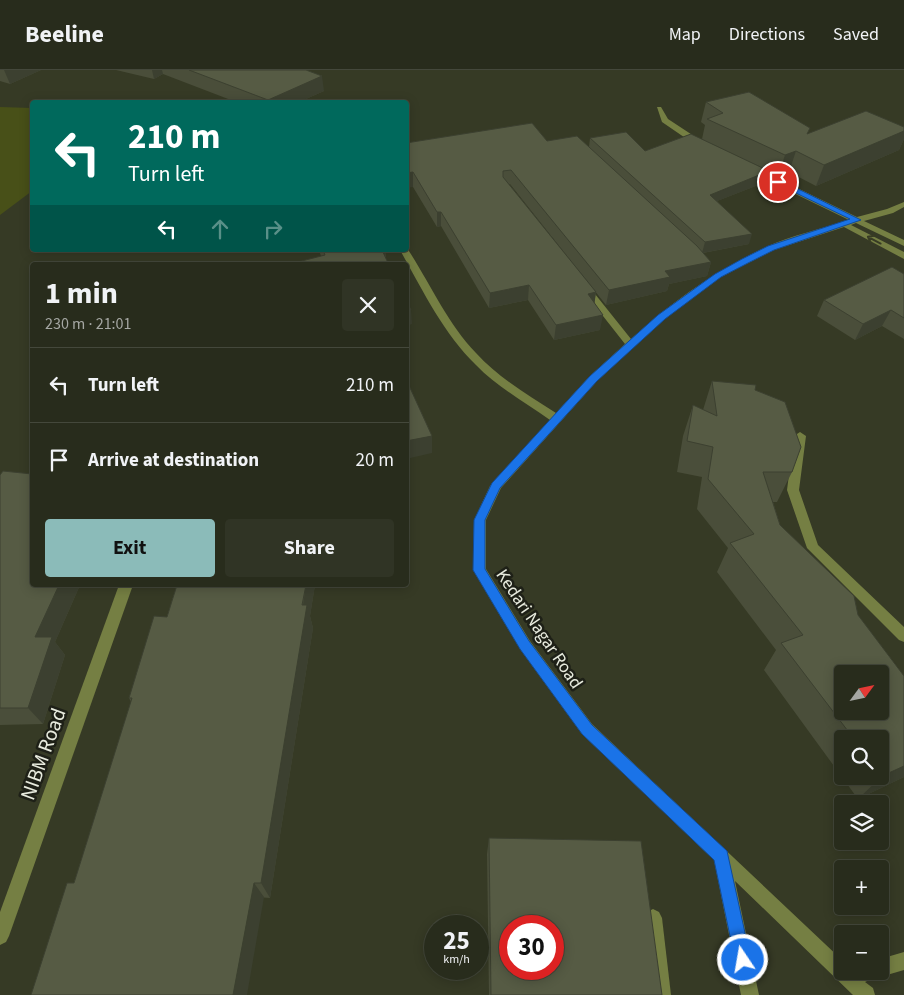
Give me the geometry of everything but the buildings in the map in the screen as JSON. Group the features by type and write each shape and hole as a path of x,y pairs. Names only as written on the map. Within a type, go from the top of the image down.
{"street":[{"path":"659,108 664,120 708,148"},
{"path":"747,167 902,240"},
{"name":"Kedari Nagar Road","path":"834,965 587,729 525,645 479,570 480,520 496,486 593,379 714,272 771,248 857,220 890,212 904,204"},
{"path":"844,224 904,256"},
{"path":"405,252 453,330 472,355 492,374 556,419"},
{"path":"575,274 630,345"},
{"path":"800,436 793,490 812,548 904,636"},
{"name":"NIBM Road","path":"0,936 125,587"},
{"path":"721,856 750,995"},
{"path":"653,918 662,995"},
{"path":"889,965 904,961"},
{"name":"Kedari Nagar Road","path":"850,980 866,995"}],"green space":[{"path":"0,107 30,108 30,192 0,215"}],"route":[{"path":"743,960 721,856 587,729 525,645 479,570 480,520 496,486 593,379 661,317 718,275 771,248 857,220 778,182"}]}
